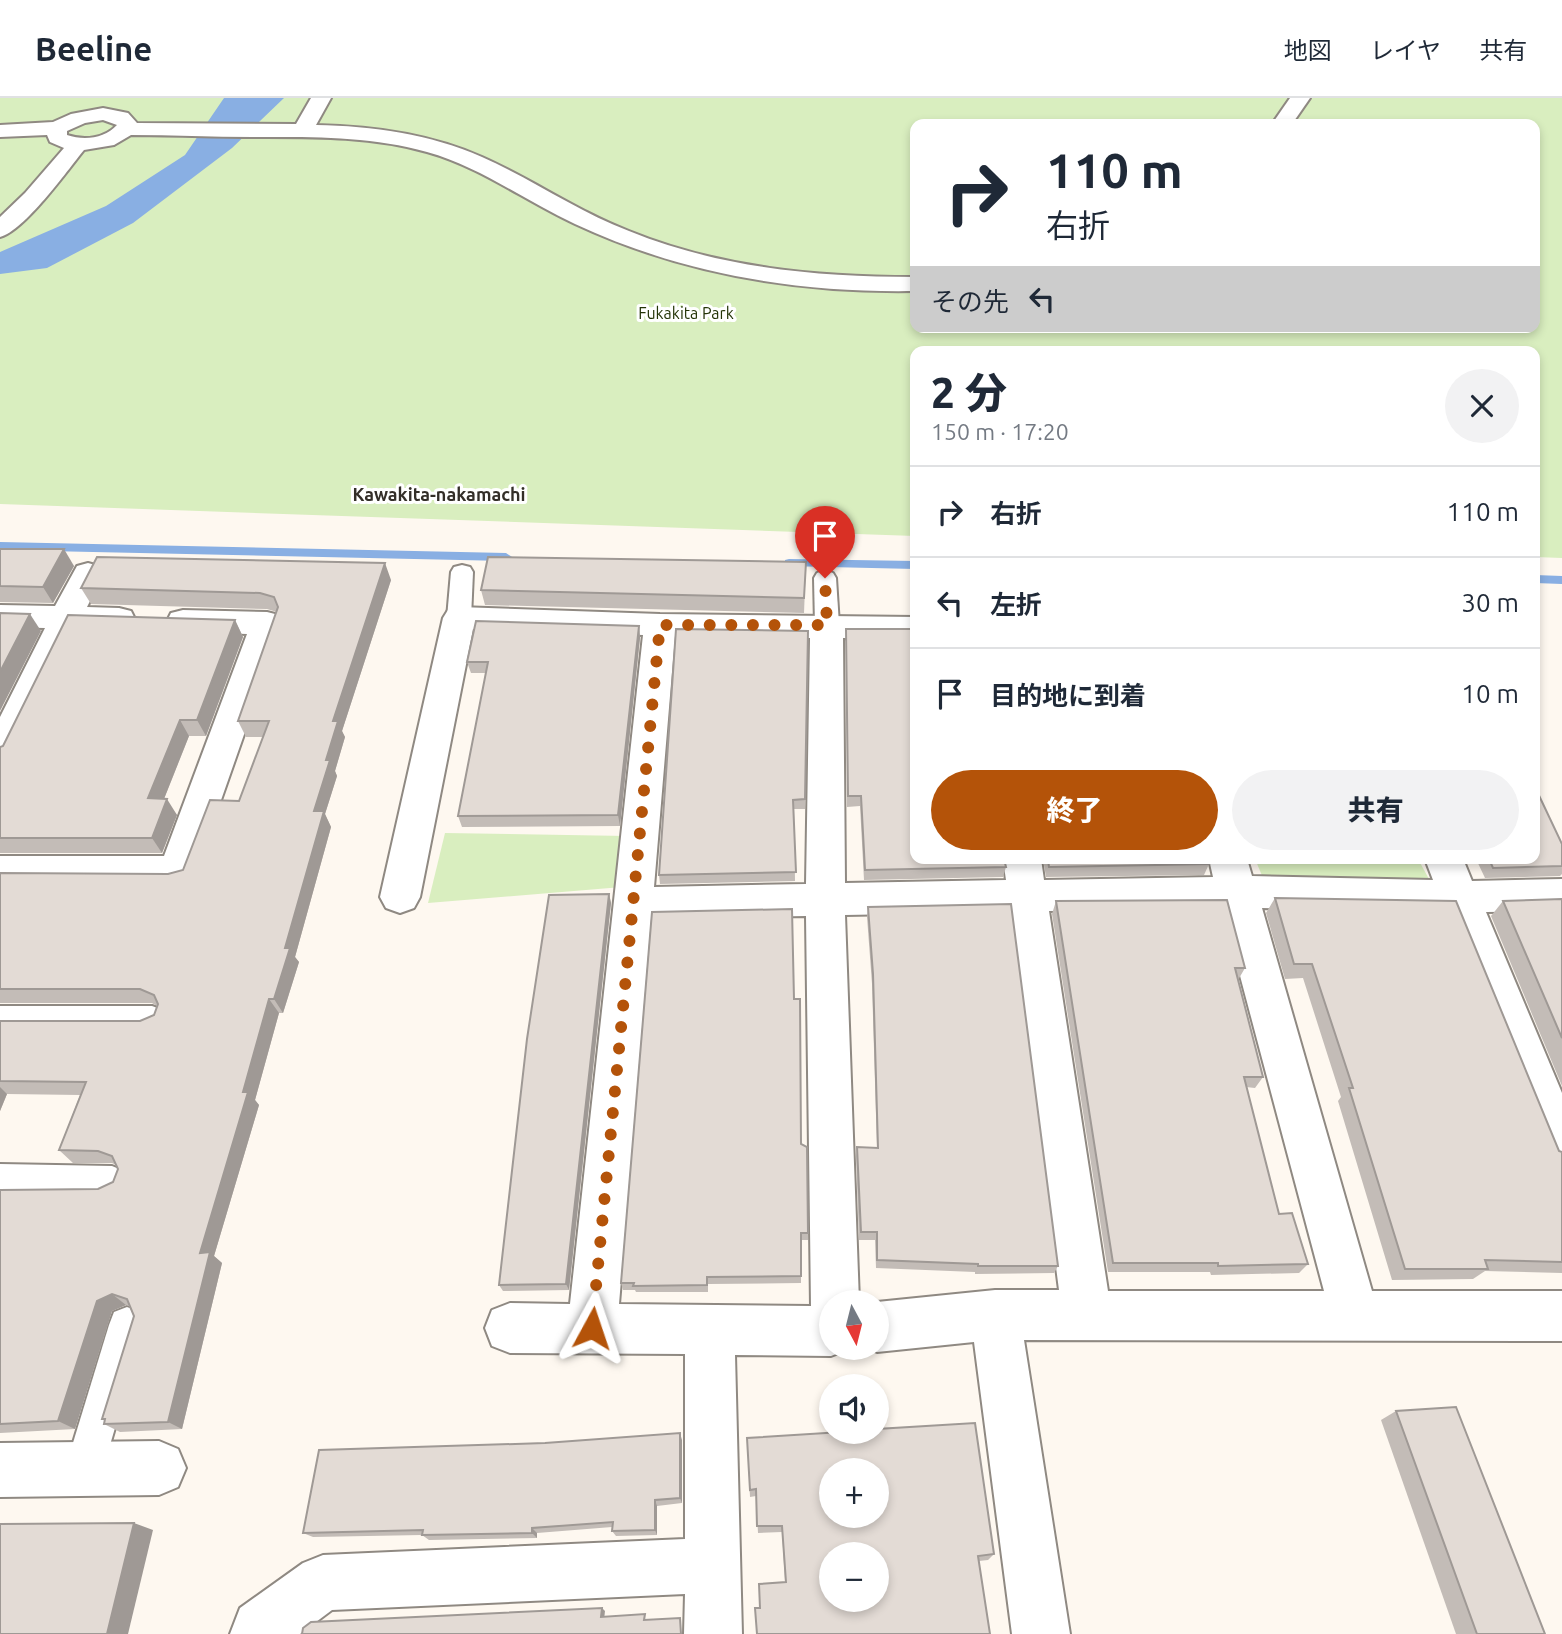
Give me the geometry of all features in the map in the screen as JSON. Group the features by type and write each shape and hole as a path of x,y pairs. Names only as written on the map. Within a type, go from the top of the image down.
{"street":[{"path":"103,114 118,98"},
{"path":"303,130 321,98"},
{"path":"1285,119 1300,98"},
{"path":"1,130 58,128 72,120 103,114 124,118 128,124 127,129"},
{"path":"58,128 55,134 57,138 78,144 105,141 127,129 303,130 407,139 471,160 579,218 621,237 702,263 803,281 910,284"},
{"path":"0,230 33,198 78,144"},
{"path":"0,752 88,573"},
{"path":"0,616 267,623 178,872 0,871"},
{"path":"400,897 458,618 660,625 910,628"},
{"path":"592,1328 660,625"},
{"path":"827,625 825,899 834,1290"},
{"path":"1446,864 1562,1147"},
{"path":"633,903 825,899 1025,877 1233,876 1460,897 1562,895"},
{"path":"1233,876 1355,1316"},
{"path":"1025,877 1087,1315"},
{"path":"889,1325 995,1315 1562,1316"},
{"path":"995,1315 1041,1634"},
{"path":"510,1328 819,1331"},
{"path":"710,1329 713,1634"},
{"path":"0,1469 159,1468"},
{"path":"259,1634 260,1628 323,1583 712,1565"}],"lane":[{"path":"458,618 462,572"},
{"path":"825,578 827,625"},
{"path":"0,1019 152,1019"},
{"path":"0,1180 113,1182"},
{"path":"84,1469 127,1325"}],"green space":[{"name":"Fukakita Park","path":"0,98 1562,98 1562,558 1540,557 1540,346 910,346 910,536 0,504"},
{"path":"445,833 627,836 622,887 428,903"},
{"path":"1257,864 1421,864 1429,879 1266,885"}],"water":[{"path":"224,98 284,98 232,148 133,223 47,268 0,274 0,252 106,206 185,155"}],"building":[{"path":"0,549 64,549 43,587 0,586"},
{"path":"97,557 385,563 333,721 338,721 326,760 330,760 314,811 324,811 285,948 290,948 274,999 269,999 243,1092 248,1092 200,1253 210,1252 168,1422 104,1424 105,1419 102,1419 134,1316 127,1299 112,1294 97,1301 58,1421 0,1424 0,1190 98,1189 113,1182 118,1169 112,1156 98,1151 59,1150 86,1082 0,1081 0,1021 140,1021 154,1015 158,1004 154,995 140,989 0,989 0,873 168,874 183,870 210,800 239,801 269,721 238,721 278,607 274,597 260,593 81,588"},
{"path":"488,557 806,562 804,598 481,590"},
{"path":"0,613 30,614 0,672"},
{"path":"68,615 235,620 197,720 180,720 148,798 167,799 152,838 0,838 0,747 3,746"},
{"path":"476,621 639,626 618,815 458,816 488,662 467,662"},
{"path":"676,629 808,631 805,799 793,800 796,872 659,875"},
{"path":"846,629 910,629 910,864 1005,864 1006,867 865,870 861,796 848,796"},
{"path":"1540,798 1562,844 1562,866 1493,868 1491,864 1540,864"},
{"path":"1049,864 1209,864 1049,867"},
{"path":"609,894 566,1284 499,1285 527,1039 549,895"},
{"path":"1275,898 1456,901 1559,1151 1562,1152 1562,1262 1485,1260 1488,1269 1405,1269 1349,1088 1353,1088 1312,964 1294,964"},
{"path":"1562,899 1562,1038 1503,901"},
{"path":"1227,900 1245,968 1235,968 1263,1077 1244,1077 1279,1214 1292,1213 1308,1264 1218,1266 1218,1263 1113,1263 1056,901"},
{"path":"1011,904 1058,1266 978,1266 877,1260 877,1232 861,1232 857,1147 878,1148 873,974 868,907"},
{"path":"792,909 794,999 800,999 801,1144 807,1147 808,1233 801,1233 801,1276 707,1277 707,1285 633,1286 634,1283 621,1283 652,912"},
{"path":"1456,1407 1545,1634 1477,1634 1396,1411"},
{"path":"975,1423 994,1554 978,1556 990,1634 757,1634 755,1608 760,1608 759,1584 786,1582 782,1526 757,1526 756,1489 750,1490 747,1438 819,1433 819,1444 889,1444 889,1428"},
{"path":"680,1433 680,1498 655,1500 655,1530 612,1531 613,1522 532,1528 532,1533 422,1535 423,1530 303,1533 319,1450 545,1443"},
{"path":"134,1523 107,1634 0,1634 0,1524"},
{"path":"602,1608 601,1617 645,1614 644,1620 680,1618 681,1634 302,1634 303,1628 311,1622"}],"waterway":[{"path":"0,546 506,557"},
{"path":"789,563 910,565"},
{"path":"1540,579 1562,580"}],"district":[{"name":"Kawakita-nakamachi","path":"439,495"}],"route":[{"path":"592,1328 660,625 827,625 825,578"}]}
